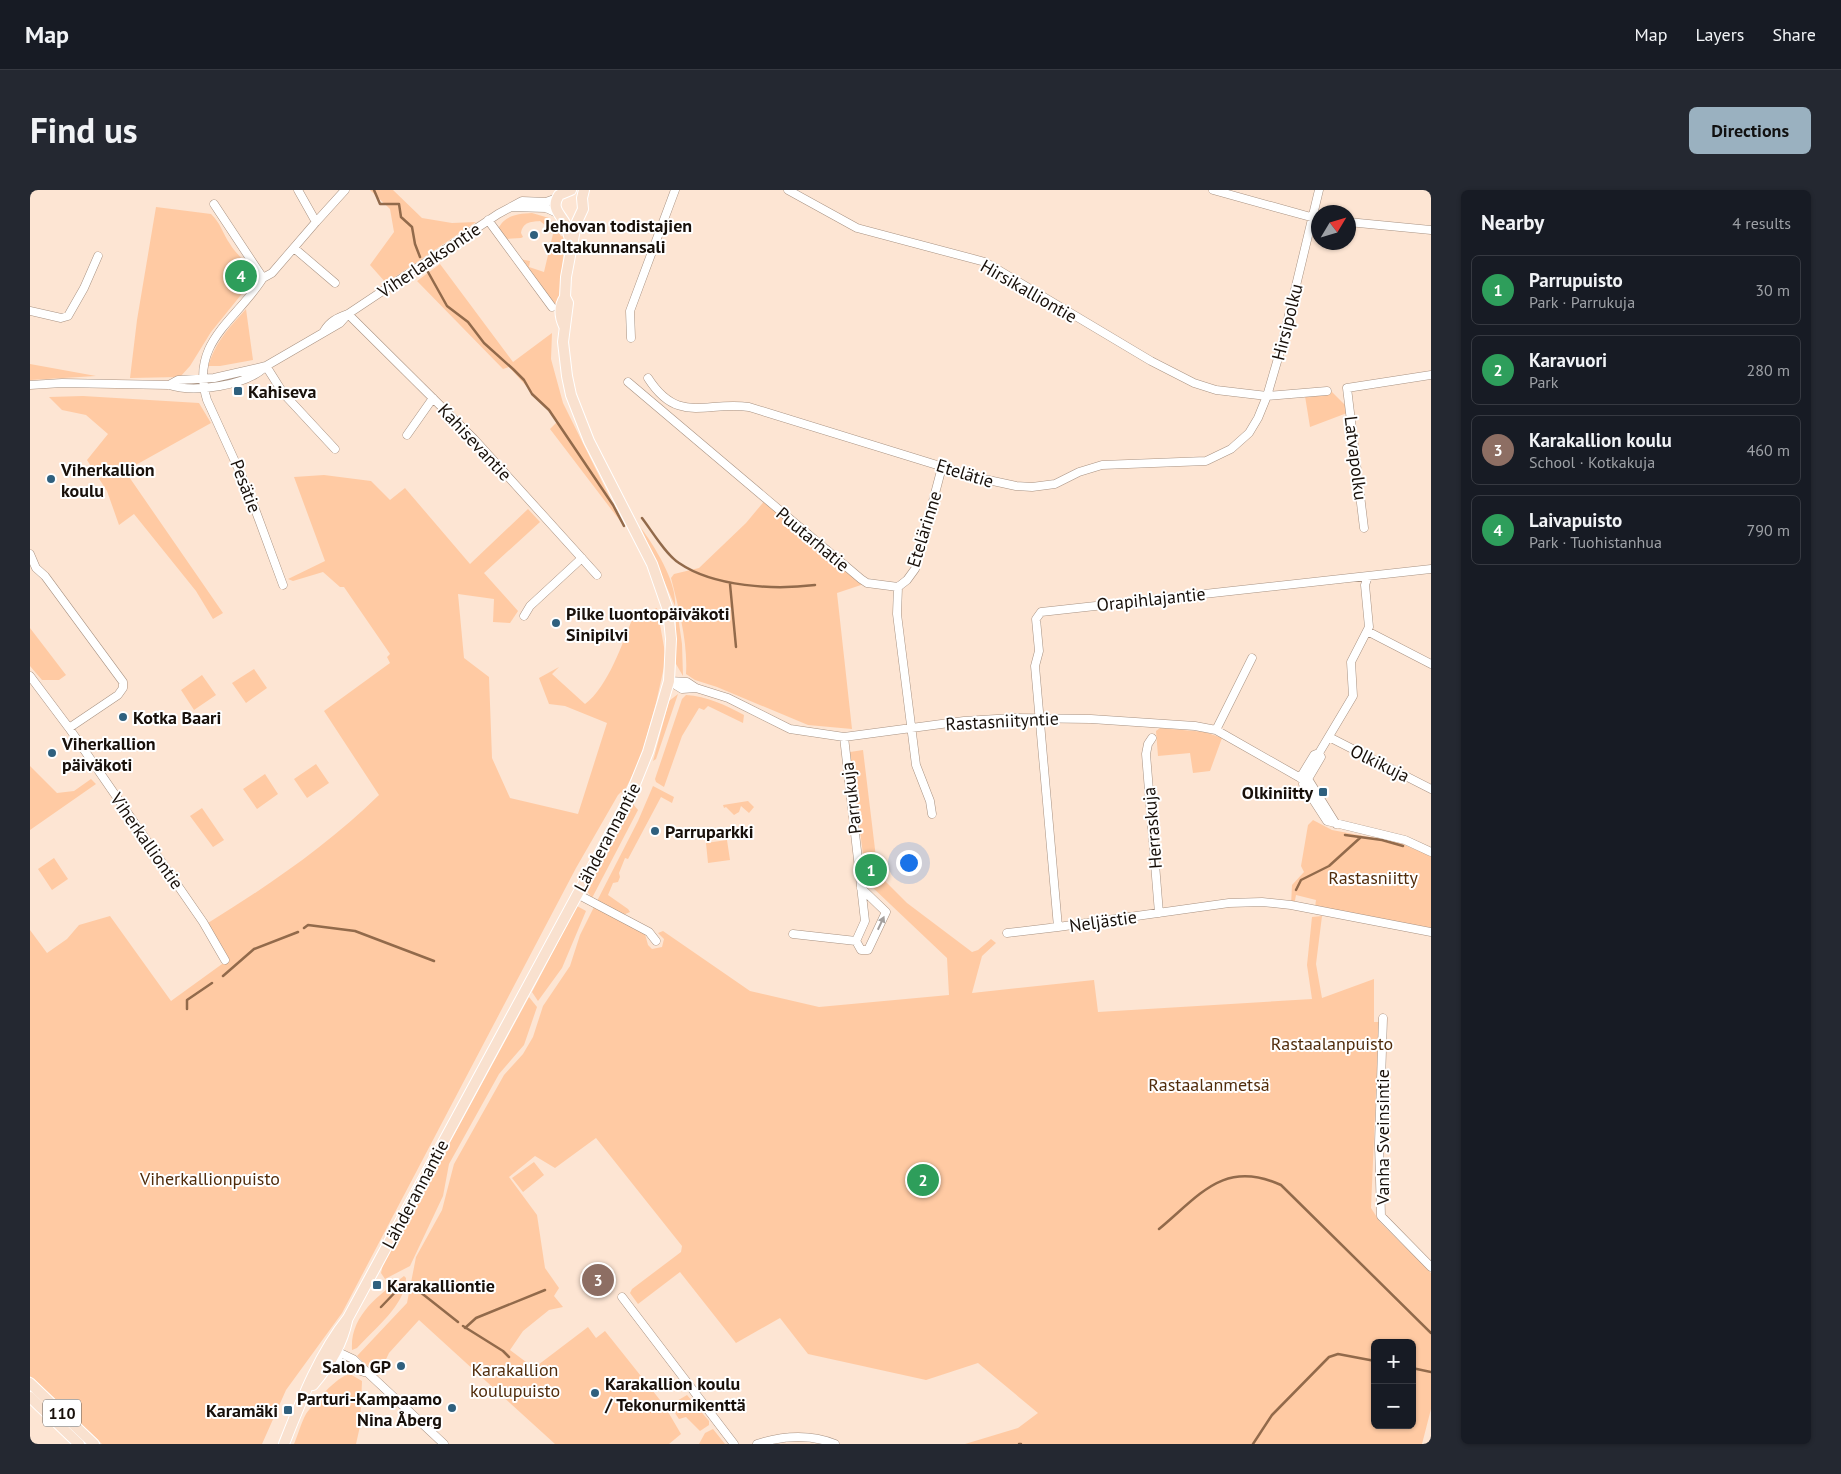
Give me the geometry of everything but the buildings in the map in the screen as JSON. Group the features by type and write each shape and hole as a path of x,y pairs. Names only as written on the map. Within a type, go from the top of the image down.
{"main road":[{"path":"560,216 555,205 557,198 563,192 571,190"},
{"path":"581,214 584,206 583,194"},
{"name":"Lähderannantie","path":"284,1444 308,1390 323,1374 332,1352 345,1333 348,1318 577,894 640,773 656,728 669,681 671,639 665,602 641,540 589,441 577,413 565,367 564,326 560,312 561,303 565,297 568,260 581,214"},
{"name":"Lähderannantie","path":"560,216 572,245"},
{"name":"110","path":"30,1383 94,1444"},
{"name":"110","path":"30,1397 79,1444"}],"street":[{"path":"298,190 316,222"},
{"name":"Pesätie","path":"283,585 248,490 204,388 203,379 206,357 215,337 264,278 294,248 345,190"},
{"path":"571,190 583,194"},
{"path":"631,338 630,311 675,190"},
{"name":"Hirsikalliontie","path":"788,190 856,228 985,262 1151,361 1194,383 1216,390 1267,396"},
{"path":"1213,190 1311,217"},
{"name":"Hirsipolku","path":"1316,205 1318,190"},
{"name":"Viherlaaksontie","path":"169,384 178,388 204,388 255,376 266,366 324,331 328,324 348,314 488,220 522,201 546,202 557,198"},
{"path":"214,204 264,278"},
{"path":"511,207 546,208 560,216 574,219 581,214"},
{"path":"488,220 552,307"},
{"path":"1356,223 1431,230"},
{"name":"Hirsipolku","path":"1267,396 1311,233"},
{"path":"294,248 335,283"},
{"path":"30,311 61,318 68,316 84,288 98,256"},
{"name":"Kahisevantie","path":"348,314 474,439 597,575"},
{"path":"266,366 283,393 336,448"},
{"name":"Viherlaaksontie","path":"30,386 39,384 169,384 178,380 203,379 266,366"},
{"name":"Latvapolku","path":"1364,528 1347,388 1431,375"},
{"name":"Etelätie","path":"648,378 663,397 693,410 720,405 749,407 990,481 1032,487 1055,484 1080,472 1102,465 1206,462 1231,449 1249,433 1258,418 1267,396"},
{"name":"Puutarhatie","path":"628,382 860,579 898,587"},
{"path":"1267,396 1327,390"},
{"path":"406,435 433,398"},
{"name":"Etelärinne","path":"898,587 907,580 915,569 942,467"},
{"path":"30,554 36,568 45,576 123,682 123,688 118,695 69,728"},
{"path":"524,616 530,606 582,558"},
{"name":"Orapihlajantie","path":"1041,718 1035,666 1039,651 1036,619 1041,612 1431,569"},
{"path":"1368,576 1365,585 1369,632 1351,662 1353,696 1334,724 1329,737 1319,753 1321,757 1304,779 1303,784 1324,818 1336,824 1405,840 1431,852"},
{"path":"898,587 897,614 917,774 930,801 932,814"},
{"path":"1369,632 1431,664"},
{"path":"1216,730 1252,658"},
{"name":"Viherkalliontie","path":"30,676 69,728 207,928 225,960"},
{"name":"Rastasniityntie","path":"669,681 682,689 696,688 728,698 790,729 844,737 970,720 1041,718 1166,724 1216,730 1304,779"},
{"name":"Neljästie","path":"1041,718 1058,927 1228,903 1262,902 1431,932"},
{"name":"Herraskuja","path":"1157,728 1152,728 1151,740 1146,754 1159,913"},
{"name":"Parrukuja","path":"844,737 865,921 856,941"},
{"name":"Olkikuja","path":"1329,737 1431,789"},
{"path":"792,934 856,941 861,950 868,950 886,912 862,888"},
{"path":"577,894 649,932 656,942"},
{"path":"1007,932 1058,927"},
{"name":"Vanha Sveinsintie","path":"1383,1018 1380,1143 1381,1216 1431,1267"},
{"path":"622,1297 734,1444"},
{"path":"332,1352 352,1360 444,1444"},
{"path":"757,1444 784,1438 806,1437 835,1444"}],"green space":[{"path":"370,190 393,190 422,218 452,223 476,222 386,283 370,265 394,232 390,209"},
{"path":"156,207 211,214 233,248 247,265 253,280 211,332 190,366 180,377 130,378 137,320"},
{"path":"532,213 549,218 561,236 565,237 558,309 519,259 530,261 529,267 544,272 553,234 548,232 546,226 540,221 530,222 525,225 522,229 523,237 521,238 506,239 498,229 508,218"},
{"path":"440,264 513,362 552,333 551,359 563,403 624,526 550,429 558,421 509,367 503,369 417,281"},
{"path":"246,309 253,360 220,366 208,366 219,342"},
{"path":"30,364 96,376 30,380"},
{"path":"1331,391 1347,407 1347,413 1310,427 1305,396"},
{"path":"83,396 199,403 211,423 125,471 223,613 213,619 196,591 134,514 119,525 107,491 87,460 108,434 86,415 62,410 49,397"},
{"name":"Viherkallionpuisto","path":"324,475 371,481 390,500 405,488 470,564 528,509 540,522 484,573 518,611 510,623 493,622 494,599 458,594 464,658 489,677 492,758 510,798 578,814 607,723 565,706 549,704 539,678 559,667 552,674 585,704 601,687 608,676 633,617 657,608 666,658 656,703 640,760 623,794 621,792 618,795 576,868 342,1313 286,1390 262,1444 102,1444 30,1376 30,930 47,953 67,939 79,925 110,916 171,1001 229,959 208,923 297,864 339,831 379,795 324,711 390,663 387,657 390,654 344,587 340,587 323,572 293,581 288,579 325,561 294,477"},
{"path":"766,499 867,583 837,593 852,729 808,725 717,687 695,680 686,674 684,638 671,578 674,574 699,568 746,523"},
{"path":"641,528 669,576 675,597 675,606"},
{"path":"676,613 682,644 683,676 676,664"},
{"path":"30,628 66,675 59,680 42,680 30,666"},
{"path":"254,669 267,688 246,703 232,683"},
{"path":"202,675 216,695 194,710 181,690"},
{"path":"678,694 656,759 653,761 669,701"},
{"path":"686,695 709,699 730,708 744,715 743,723 708,706 704,710 699,708 682,736 664,787 656,782 655,779 682,699"},
{"path":"1160,728 1205,732 1222,738 1210,771 1193,773 1190,753 1158,756 1156,731"},
{"path":"863,750 878,874 907,903 972,952 978,950 991,939 996,943 982,956 972,993 1094,980 1098,1012 1312,999 1307,965 1312,917 1322,916 1316,964 1322,998 1374,979 1374,1022 1379,1022 1371,1208 1380,1222 1431,1273 1431,1409 1422,1444 965,1444 1018,1428 1038,1413 978,1363 926,1380 808,1354 780,1318 736,1343 680,1272 638,1304 630,1293 632,1289 681,1252 682,1246 596,1138 555,1168 535,1156 509,1177 537,1215 545,1268 559,1288 554,1296 563,1307 549,1310 523,1331 510,1350 534,1368 588,1327 596,1338 605,1331 664,1405 681,1434 669,1444 555,1444 419,1320 389,1353 378,1376 357,1356 407,1303 416,1257 442,1210 454,1164 504,1075 523,1054 533,1037 543,1006 570,966 580,935 594,907 645,934 648,945 652,949 662,947 664,939 658,933 663,931 750,991 819,1007 949,995 947,958 871,886 866,878 850,752"},
{"path":"316,764 329,783 307,798 294,779"},
{"path":"30,766 57,793 74,791 91,779 96,784 30,830"},
{"path":"265,774 278,794 257,809 243,789"},
{"path":"653,786 674,797 672,803 661,797 628,859 625,858 619,873 618,882 613,883 608,895 630,912 623,915 597,901 638,821"},
{"path":"748,801 754,807 749,813 741,806 739,812 734,815 726,807 724,808 723,805"},
{"path":"633,804 638,810 592,898 586,890"},
{"path":"202,808 224,840 213,847 190,816"},
{"name":"Rastasniitty","path":"1313,820 1332,830 1400,843 1431,856 1431,929 1315,907 1316,900 1296,895 1294,906 1291,905 1292,885 1304,872 1301,866 1308,825"},
{"path":"727,840 730,860 708,863 706,843"},
{"path":"54,858 68,879 52,890 38,869"},
{"path":"577,906 586,911 562,968 538,1001 532,992"},
{"path":"529,997 537,1007 524,1045 499,1074 449,1164 443,1196 410,1266 385,1279 381,1273 384,1260 401,1233"},
{"path":"534,1162 544,1175 523,1192 512,1178"},
{"path":"404,1276 406,1278 405,1288 395,1307 357,1348 352,1350 356,1326 361,1316 376,1299"},
{"path":"350,1374 362,1381 360,1426 356,1444 294,1444 304,1418 310,1409 332,1385"},
{"path":"687,1395 709,1421 709,1425 700,1431 686,1417 679,1419 673,1410 675,1402"},
{"path":"713,1429 725,1444 699,1444 705,1433"}],"waterway":[{"path":"374,190 380,204 399,204 401,217 412,227 420,257"},
{"path":"428,272 447,306 468,322 484,343 524,380 532,394 549,410 613,505 624,526"},
{"path":"642,518 664,549 679,563 693,571 727,582 745,585 763,587 815,585"},
{"path":"730,584 736,647"},
{"path":"1345,835 1382,840 1403,846"},
{"path":"1296,890 1301,880 1329,866 1361,837"},
{"path":"304,928 308,925 355,931 434,961"},
{"path":"223,976 254,949 298,932"},
{"path":"187,1009 187,1000 212,983"},
{"path":"1159,1229 1187,1204 1214,1184 1244,1176 1261,1178 1281,1185 1431,1333"},
{"path":"381,1307 403,1284 408,1284"},
{"path":"410,1284 458,1322"},
{"path":"465,1328 476,1318 545,1290"},
{"path":"463,1326 503,1351 509,1357"},
{"path":"1253,1444 1272,1415 1329,1357 1338,1354 1371,1360"},
{"path":"1416,1369 1431,1372"}],"place":[{"name":"Jehovan todistajien valtakunnansali","path":"534,235"},
{"name":"Laivapuisto","path":"241,276"},
{"name":"Kahiseva","path":"238,391"},
{"name":"Viherkallion koulu","path":"51,479"},
{"name":"Pilke luontopäiväkoti Sinipilvi","path":"556,623"},
{"name":"Kotka Baari","path":"123,717"},
{"name":"Viherkallion päiväkoti","path":"52,753"},
{"name":"Olkiniitty","path":"1323,792"},
{"name":"Parruparkki","path":"655,831"},
{"name":"Parrupuisto","path":"871,870"},
{"name":"Karavuori","path":"923,1180"},
{"name":"Karakallion koulu","path":"598,1280"},
{"name":"Karakalliontie","path":"377,1285"},
{"name":"Salon GP","path":"401,1366"},
{"name":"Karakallion koulu / Tekonurmikenttä","path":"595,1393"},
{"name":"Parturi-Kampaamo Nina Åberg","path":"452,1408"},
{"name":"Karamäki","path":"288,1410"}],"park label":[{"name":"Rastaalanpuisto","path":"1332,1043"},
{"name":"Rastaalanmetsä","path":"1209,1084"},
{"name":"Karakallion koulupuisto","path":"515,1379"}]}
